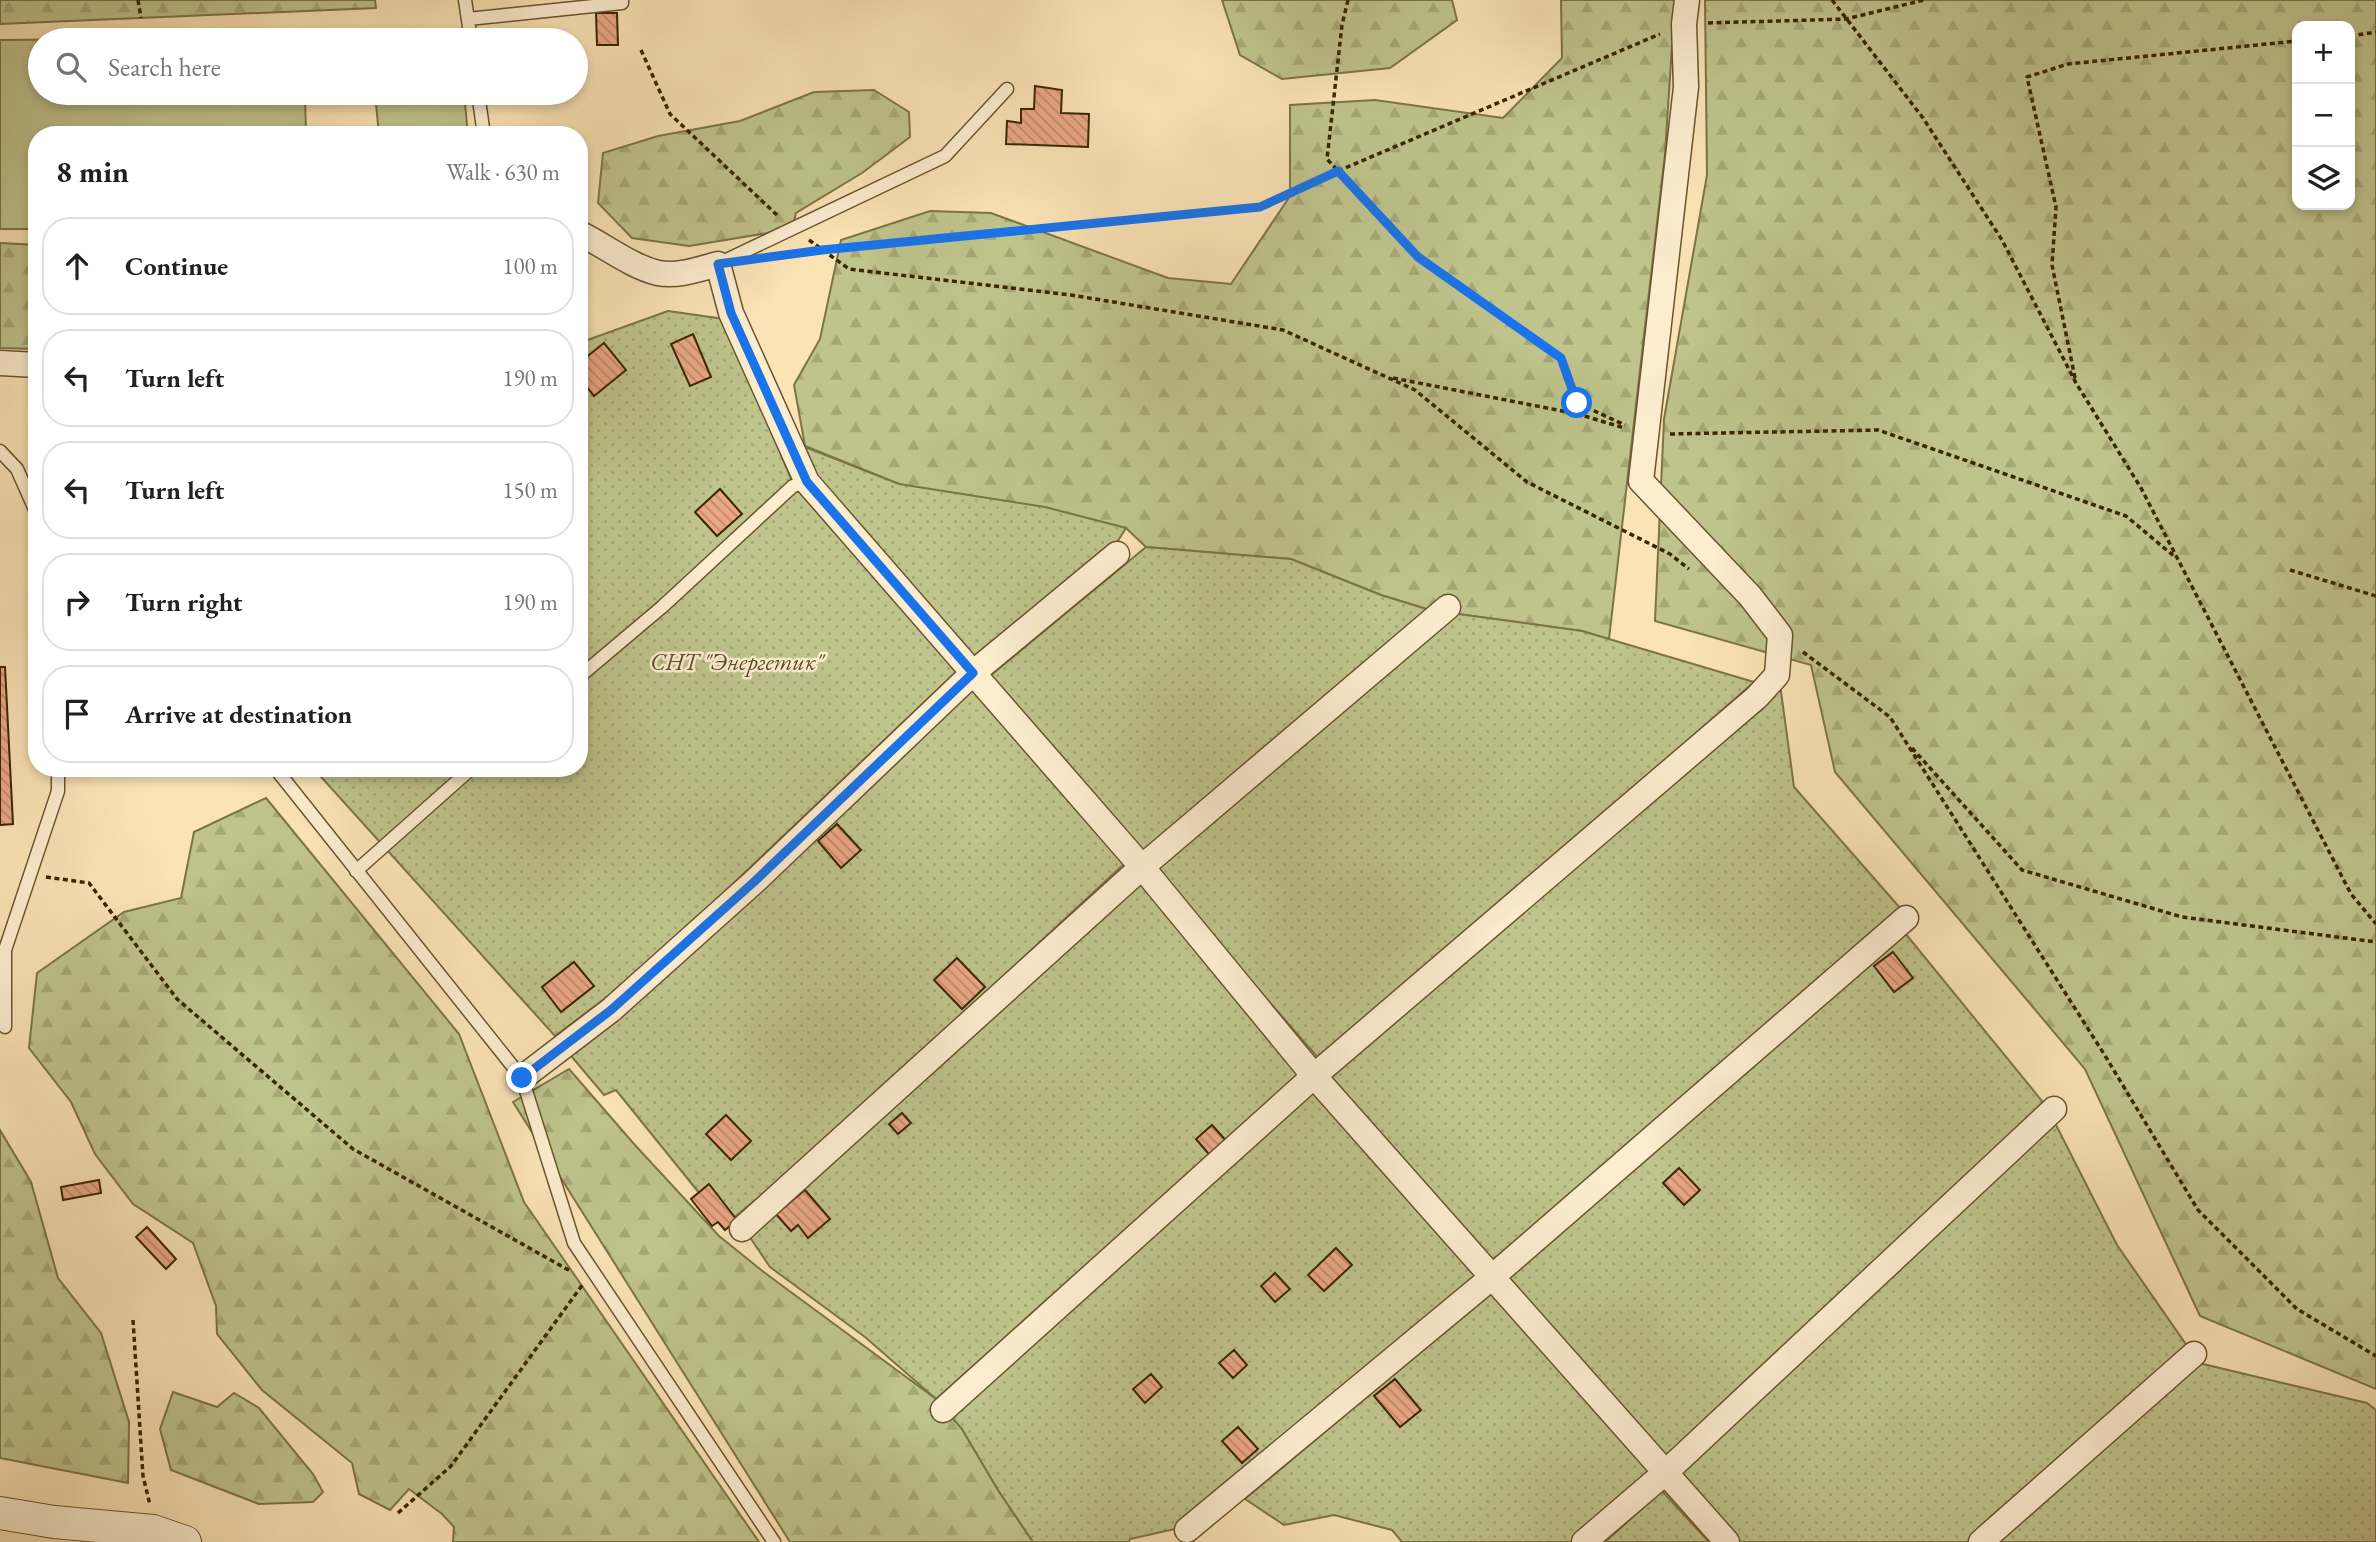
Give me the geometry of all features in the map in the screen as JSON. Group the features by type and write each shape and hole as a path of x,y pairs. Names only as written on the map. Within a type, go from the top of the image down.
{"street":[{"path":"943,1410 1314,1076 1757,697 1777,675 1780,635 1749,596 1640,481 1686,87 1686,12"},
{"path":"588,238 659,274 689,272 718,264 731,313 807,482 1142,867 1314,1076 1727,1542"},
{"path":"0,363 28,365"},
{"path":"522,1078 611,1010 734,900 973,673 1117,554"},
{"path":"742,1229 1142,867 1448,607"},
{"path":"1187,1530 1491,1278 1906,918"},
{"path":"1584,1542 1667,1472 2054,1110"},
{"path":"1981,1542 2194,1354"},
{"path":"0,1513 54,1522 153,1531 185,1542"}],"lane":[{"path":"465,0 469,28"},
{"path":"468,19 622,3 622,0"},
{"path":"718,264 945,156 1007,89"},
{"path":"480,105 483,126"},
{"path":"0,451 17,469 28,494"},
{"path":"588,669 662,607 793,486 807,482"},
{"path":"5,1027 5,950 58,790 58,777"},
{"path":"282,777 522,1078 574,1243 774,1542"},
{"path":"356,871 462,777"}],"path":[{"path":"138,0 141,18"},
{"path":"1348,0 1342,25 1327,159 1418,257 1561,358 1577,403 1646,434"},
{"path":"1832,0 1923,118 2002,240 2076,383 2141,488 2351,894 2376,924"},
{"path":"770,257 1260,207 1686,12 1846,19 1924,0"},
{"path":"2355,35 2376,32"},
{"path":"2076,383 2052,265 2056,207 2027,77 2067,64 2292,42"},
{"path":"641,50 670,114 792,229 849,269 1071,295 1283,330 1415,390 1527,482 1670,554 1692,570"},
{"path":"1384,376 1578,414 1646,434 1878,430 2126,516 2178,559"},
{"path":"2290,570 2376,596"},
{"path":"1780,635 1890,717 2104,1055 2198,1210 2297,1309 2376,1356"},
{"path":"1905,741 2022,870 2182,916 2376,942"},
{"path":"30,875 89,883 177,999 353,1149 608,1292"},
{"path":"398,1513 451,1466 586,1280"},
{"path":"132,1320 142,1476 153,1517 153,1531"}],"green space":[{"path":"0,0 375,0 376,8 0,24"},
{"path":"1222,0 1452,0 1457,20 1390,68 1282,79 1240,55"},
{"path":"1561,0 1675,0 1665,154 1609,639 1582,631 1458,614 1448,607 1433,611 1381,595 1291,559 1146,547 1126,528 899,484 805,446 794,385 820,339 841,240 930,211 991,213 1168,278 1231,284 1290,196 1290,105 1375,100 1503,118 1562,58"},
{"path":"1705,0 2376,0 2376,1389 2200,1316 2085,1069 1835,772 1811,665 1655,621 1664,419 1707,175"},
{"path":"0,40 28,40 28,105 305,105 306,126 28,126 28,229 0,229"},
{"path":"874,90 909,112 910,137 862,173 796,213 792,229 689,246 632,238 598,203 603,153 658,136 740,121 814,92"},
{"path":"376,105 465,105 467,126 378,126"},
{"path":"0,243 28,245 28,349 0,348"},
{"name":"СНТ \"Энергетик\"","path":"668,311 724,319 794,486 957,671 639,973 555,1036 321,777 588,777 588,340"},
{"path":"805,447 899,484 1045,507 1126,528 1111,552 973,660 818,479"},
{"path":"1146,547 1291,559 1381,595 1433,611 1149,855 1137,855 990,676"},
{"path":"1458,614 1582,631 1754,682 1529,881 1320,1060 1153,869"},
{"path":"1780,684 1794,787 1901,909 1905,933 2042,1101 2117,1245 2199,1363 2367,1403 2376,1410 2376,1542 1740,1542 1501,1278 1327,1075"},
{"path":"973,689 1125,863 815,1151 725,1225 616,1090 604,1095 567,1051"},
{"path":"266,798 459,1034 524,1202 759,1542 453,1542 454,1527 442,1514 409,1489 390,1510 359,1494 352,1463 262,1390 217,1334 216,1306 193,1243 133,1204 95,1154 71,1102 29,1048 37,973 124,912 181,898 194,832"},
{"path":"1140,882 1301,1073 936,1399 865,1337 770,1267 747,1233"},
{"path":"569,1069 719,1236 936,1399 962,1429 1033,1542 790,1542 513,1102"},
{"path":"1316,1087 1478,1273 1179,1528 1130,1539 1129,1542 1033,1542 962,1429 945,1409"},
{"path":"0,1130 31,1182 58,1278 101,1333 129,1422 128,1483 0,1458"},
{"path":"1491,1292 1656,1474 1574,1542 1402,1542 1392,1530 1334,1515 1284,1525 1245,1499"},
{"path":"173,1392 217,1407 234,1393 259,1408 313,1474 323,1492 313,1502 259,1504 171,1470 160,1429"},
{"path":"1662,1491 1709,1542 1605,1542"}],"building":[{"path":"596,13 617,13 618,45 597,45"},
{"path":"1035,86 1062,90 1061,113 1089,114 1088,147 1006,144 1007,121 1021,123 1021,109 1034,109"},
{"path":"693,334 711,377 690,386 671,344"},
{"path":"604,343 626,370 594,396 588,388 588,356"},
{"path":"720,489 742,514 717,536 695,512"},
{"path":"0,667 5,667 13,824 0,825"},
{"path":"837,824 861,850 841,868 818,841"},
{"path":"1893,952 1913,978 1894,992 1874,966"},
{"path":"957,958 985,987 962,1009 934,980"},
{"path":"574,962 594,986 561,1012 542,987"},
{"path":"902,1113 911,1123 898,1134 889,1124"},
{"path":"726,1115 751,1141 731,1160 706,1134"},
{"path":"1212,1125 1229,1144 1213,1159 1196,1139"},
{"path":"1679,1168 1700,1190 1684,1205 1663,1183"},
{"path":"99,1180 101,1193 63,1200 61,1187"},
{"path":"709,1184 737,1220 725,1230 718,1222 712,1226 691,1199"},
{"path":"805,1190 830,1219 808,1238 798,1225 791,1231 776,1214"},
{"path":"147,1227 176,1259 166,1269 136,1237"},
{"path":"1336,1248 1352,1265 1324,1291 1308,1275"},
{"path":"1275,1273 1290,1289 1275,1302 1261,1286"},
{"path":"1234,1350 1247,1365 1233,1378 1219,1363"},
{"path":"1151,1374 1162,1387 1145,1403 1133,1389"},
{"path":"1395,1379 1421,1410 1400,1427 1374,1396"},
{"path":"1238,1427 1258,1449 1242,1463 1222,1441"}],"route":[{"path":"522,1078 611,1010 755,881 973,673 807,482 731,313 718,264 822,250 1260,207 1338,171 1418,257 1561,358 1577,403"}]}
